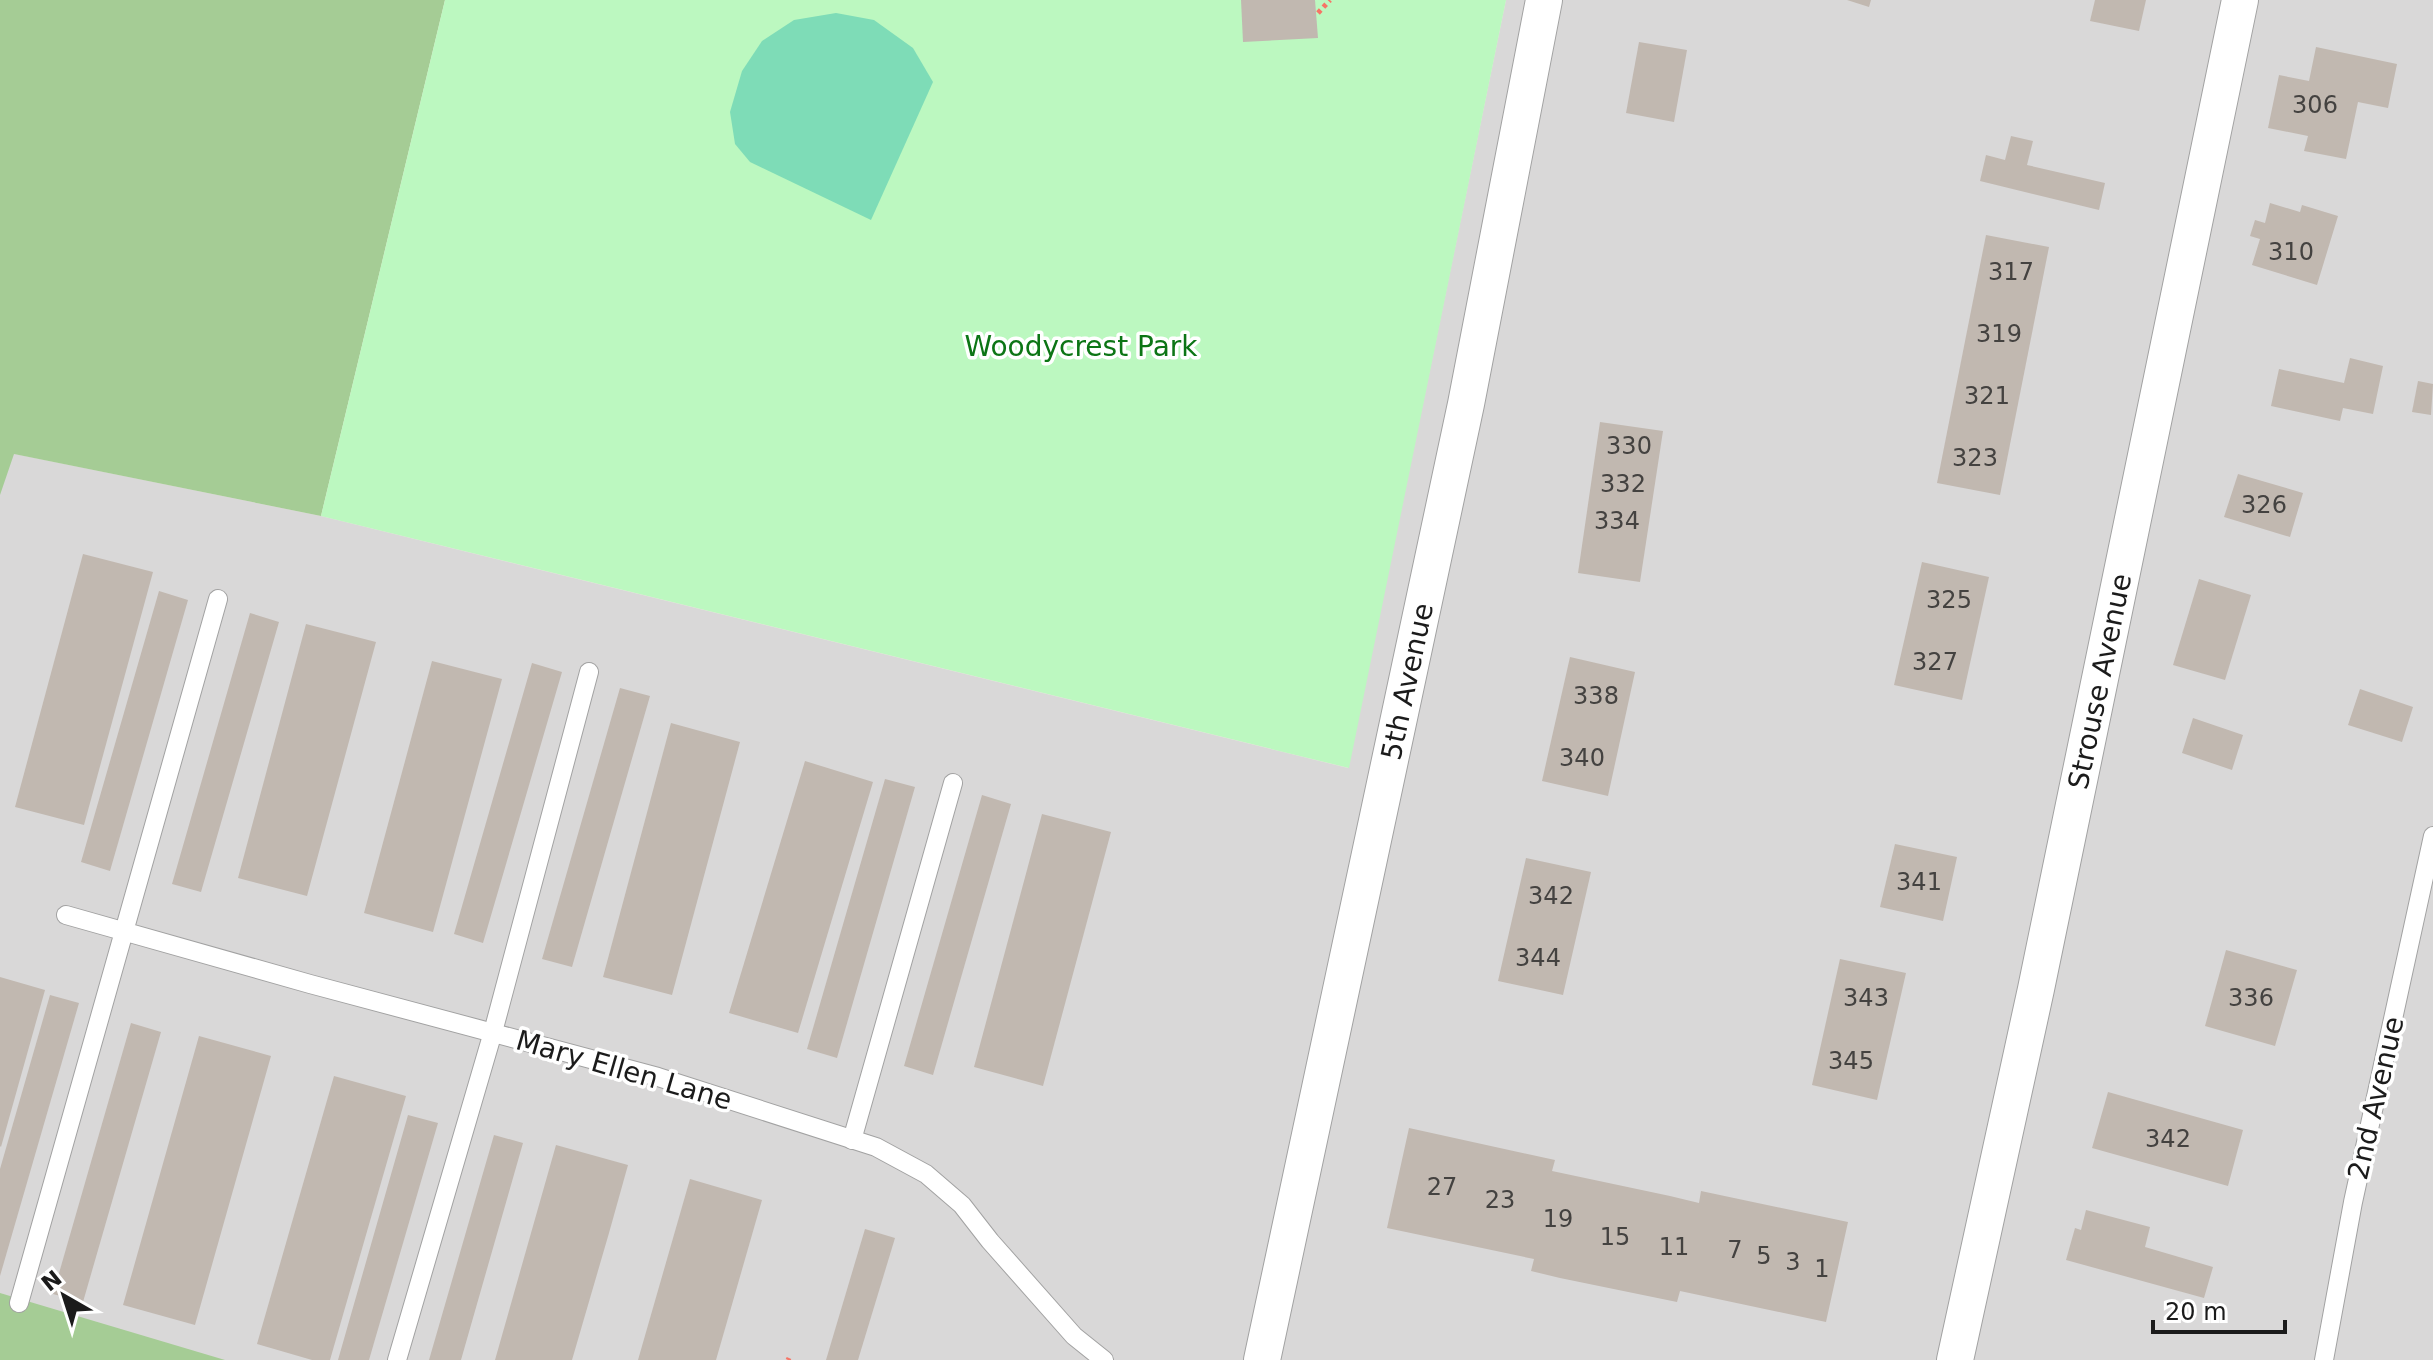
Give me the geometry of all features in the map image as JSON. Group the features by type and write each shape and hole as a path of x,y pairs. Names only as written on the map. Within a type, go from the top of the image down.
{"street":[{"name":"5th Avenue","path":"1262,1360 1466,404 1544,0"},
{"name":"Strouse Avenue","path":"1955,1360 2036,989 2240,0"}],"lane":[{"path":"19,1303 218,599"},
{"path":"397,1360 493,1032 589,672"},
{"path":"852,1140 953,783"},
{"name":"2nd Avenue","path":"2324,1360 2353,1202 2433,836"},
{"name":"Mary Ellen Lane","path":"66,915 658,1077 876,1147 926,1174 962,1205 1074,1336 1104,1360"}],"path":[{"path":"1318,13 1330,0"}],"shaded area":[{"path":"1506,0 2433,0 2433,1360 0,1360 0,451 321,516 1348,768"}],"green space":[{"path":"0,0 445,0 321,516 14,454 0,495"},
{"name":"Woodycrest Park","path":"445,0 1506,0 1349,768 321,516"},
{"path":"836,13 874,20 913,48 933,82 871,220 750,162 735,144 730,112 742,71 762,41 794,20"},
{"path":"0,1293 225,1360 0,1360"}],"building":[{"path":"1241,0 1315,0 1318,38 1243,42"},
{"path":"1847,0 1871,0 1869,7"},
{"path":"2095,0 2146,0 2139,31 2090,21"},
{"path":"1639,42 1687,50 1674,122 1626,113"},
{"path":"2316,47 2397,64 2388,108 2358,102 2346,159 2304,151 2308,136 2268,128 2279,75 2309,81"},
{"path":"2011,136 2033,141 2027,165 2105,183 2099,210 1980,181 1986,155 2005,160"},
{"path":"2270,203 2300,212 2302,205 2338,216 2317,285 2252,265 2260,239 2250,236 2255,220 2265,223"},
{"path":"1986,235 2049,247 2000,495 1937,483"},
{"path":"2350,358 2383,366 2373,414 2343,408 2340,421 2271,406 2279,369 2344,383"},
{"path":"2418,381 2433,384 2431,415 2412,412"},
{"path":"1600,422 1663,431 1640,582 1578,573"},
{"path":"2238,474 2303,493 2290,537 2224,517"},
{"path":"83,554 153,572 84,825 15,807"},
{"path":"1922,562 1989,577 1962,700 1894,685"},
{"path":"2199,579 2251,595 2225,680 2173,665"},
{"path":"159,591 188,600 110,871 81,862"},
{"path":"250,613 279,622 201,892 172,884"},
{"path":"306,624 376,642 307,896 238,878"},
{"path":"1570,657 1635,672 1608,796 1542,781"},
{"path":"432,661 502,679 433,932 364,913"},
{"path":"532,663 562,672 483,943 454,934"},
{"path":"620,688 650,696 572,967 542,959"},
{"path":"2360,689 2413,707 2402,742 2348,725"},
{"path":"2193,718 2243,735 2232,770 2182,753"},
{"path":"671,723 740,742 672,995 603,977"},
{"path":"805,761 873,782 798,1033 729,1013"},
{"path":"885,779 915,787 837,1058 807,1049"},
{"path":"982,795 1011,804 933,1075 904,1066"},
{"path":"1042,814 1111,832 1043,1086 974,1067"},
{"path":"1895,844 1957,857 1943,921 1880,907"},
{"path":"1526,858 1591,872 1563,995 1498,981"},
{"path":"2226,950 2297,970 2275,1046 2205,1026"},
{"path":"1840,959 1906,973 1877,1100 1812,1085"},
{"path":"0,977 45,990 1,1147 0,1146"},
{"path":"50,995 79,1003 0,1276 0,1169"},
{"path":"131,1023 161,1032 83,1302 53,1294"},
{"path":"199,1036 271,1056 195,1325 123,1305"},
{"path":"334,1076 406,1096 330,1360 312,1360 257,1344"},
{"path":"2108,1092 2243,1130 2228,1186 2092,1148"},
{"path":"408,1115 438,1123 369,1360 338,1360"},
{"path":"1409,1128 1555,1160 1552,1171 1699,1203 1701,1191 1848,1222 1826,1322 1680,1291 1677,1302 1560,1278 1531,1271 1534,1259 1387,1228"},
{"path":"494,1135 523,1143 461,1360 429,1360"},
{"path":"556,1145 628,1165 609,1233 572,1360 495,1360"},
{"path":"690,1179 762,1200 733,1301 716,1360 638,1360"},
{"path":"2086,1210 2150,1227 2145,1247 2213,1267 2204,1298 2066,1260 2075,1228 2081,1230"},
{"path":"865,1229 895,1238 858,1360 826,1360"}]}
